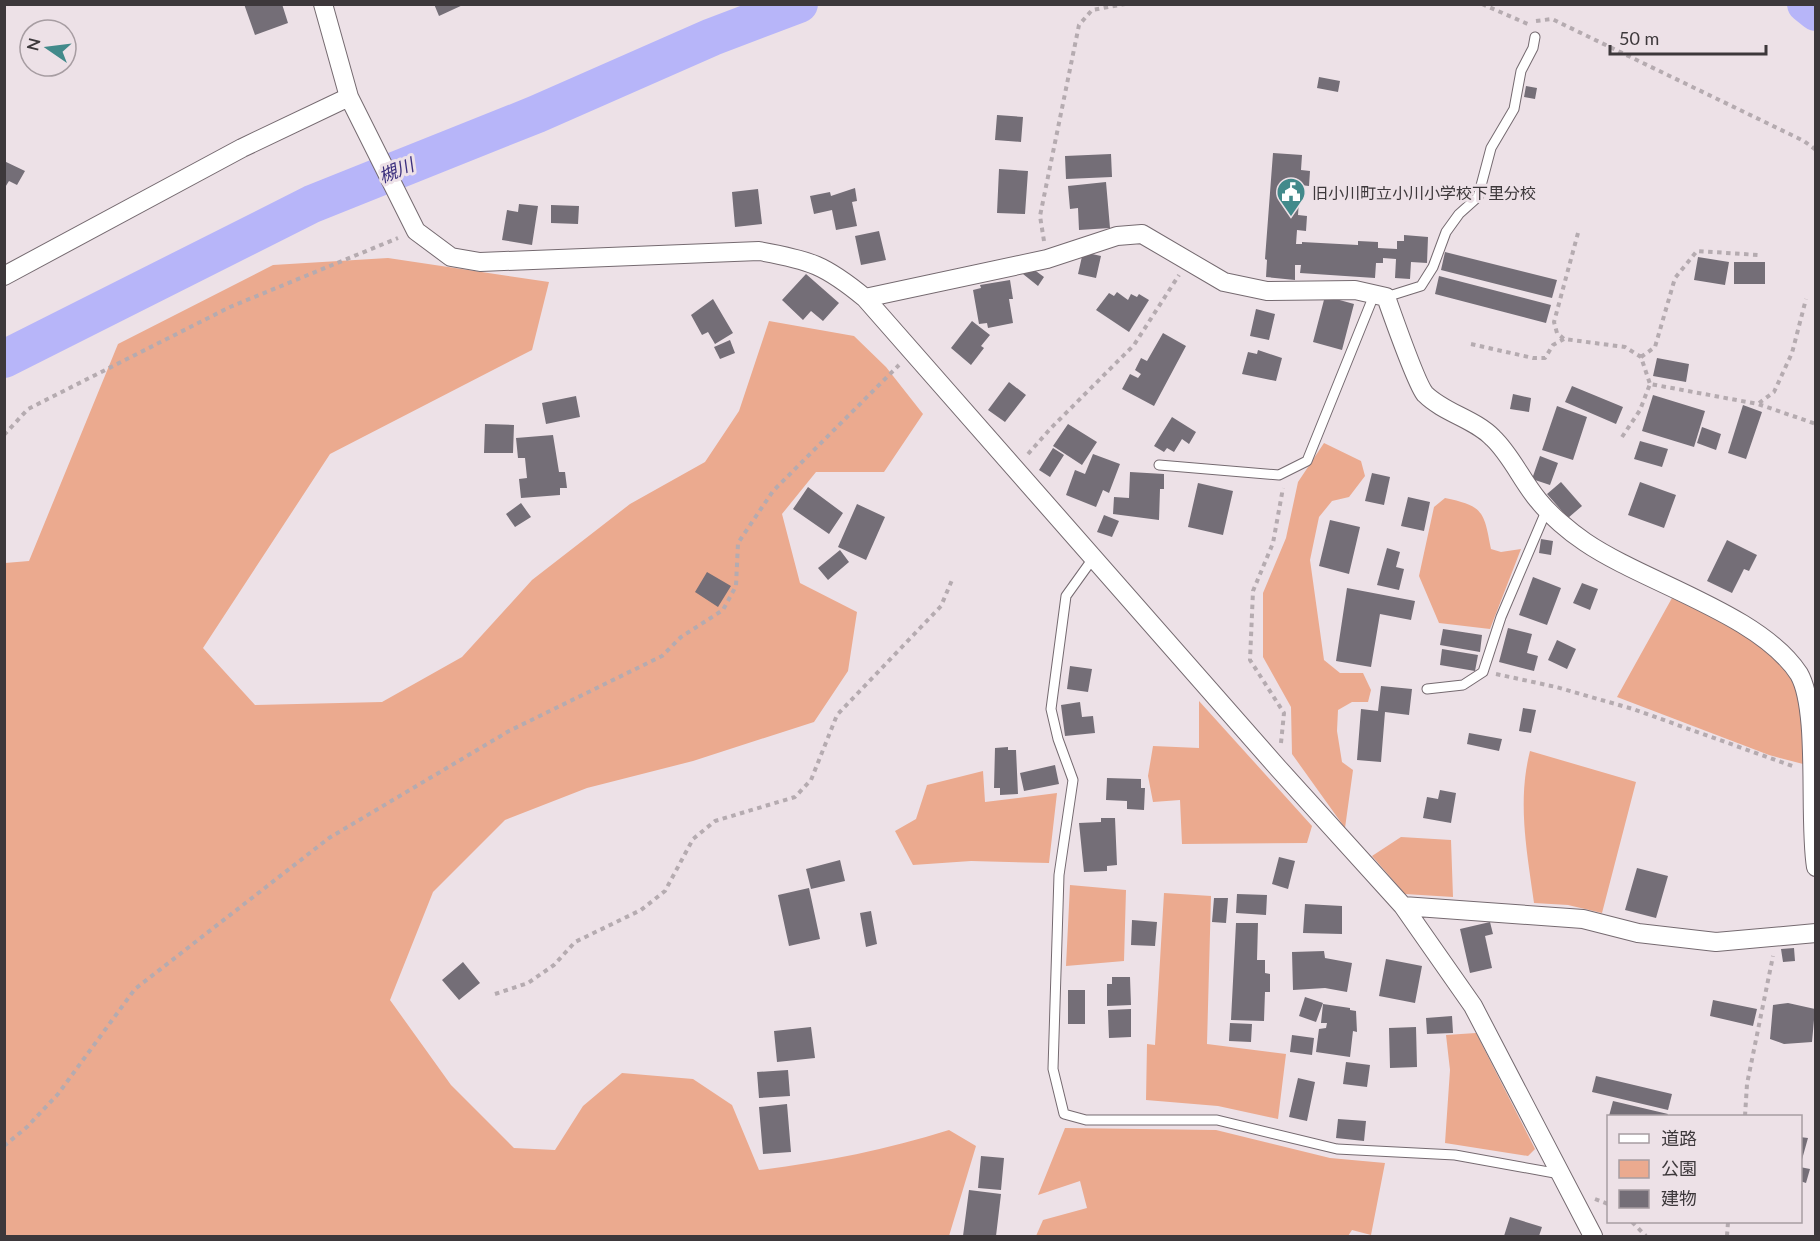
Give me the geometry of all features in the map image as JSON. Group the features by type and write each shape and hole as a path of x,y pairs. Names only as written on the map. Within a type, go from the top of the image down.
{"street":[{"path":"323,4 352,103 414,228 451,257 480,262 759,250 801,258 829,269 865,298 1278,768 1403,906 1473,1006 1593,1236"},
{"path":"4,276 242,148 352,103"},
{"path":"865,298 1047,259 1117,236 1142,234 1224,282 1266,291 1355,290 1380,296 1423,393 1446,410 1493,437 1547,509 1585,542 1737,621 1773,644 1800,675 1810,704 1813,771 1812,842 1815,867"},
{"path":"1403,906 1583,919 1638,933 1716,942 1815,933"}],"lane":[{"path":"1160,465 1279,475 1306,461 1380,296 1421,286 1433,267 1446,232 1459,214 1478,198 1491,148 1514,109 1521,71 1533,48 1535,37"},
{"path":"1426,689 1463,686 1483,672 1500,617 1547,509"},
{"path":"1094,557 1066,596 1051,710 1073,780 1059,875 1053,1058 1053,1069 1064,1114 1086,1120 1217,1120 1337,1149 1455,1155 1560,1174"}],"path":[{"path":"1047,259 1040,216 1079,26 1092,10 1125,4"},
{"path":"1482,4 1529,22 1552,19 1804,141 1815,150"},
{"path":"1529,22 1535,37"},
{"path":"4,435 28,409 230,307 414,228"},
{"path":"1578,233 1554,322 1557,333 1564,339 1625,348 1641,357 1650,384 1640,410 1622,437"},
{"path":"1641,357 1655,347 1674,278 1697,250 1758,255"},
{"path":"1020,474 1031,448 1134,345 1187,260"},
{"path":"1758,404 1774,392 1792,353 1806,299"},
{"path":"1471,344 1533,358 1545,358 1553,345 1564,339"},
{"path":"4,1146 27,1127 58,1094 135,989 329,838 509,731 662,656 681,637 723,610 736,586 738,543 773,491 913,352"},
{"path":"1650,384 1758,404 1815,424"},
{"path":"1278,768 1284,713 1250,660 1253,591 1273,543 1286,471"},
{"path":"495,994 528,983 554,965 575,942 641,910 665,891 693,839 715,821 795,797 812,780 837,715 941,606 952,580"},
{"path":"1483,672 1556,687 1633,709 1783,765 1813,771"},
{"path":"1745,1115 1747,1084 1777,937"},
{"path":"1634,1223 1646,1236"}],"green space":[{"path":"388,258 549,282 532,350 330,454 203,648 255,705 382,702 462,657 532,580 630,504 705,462 739,411 769,321 854,336 886,367 923,414 884,472 816,472 782,514 800,583 857,612 848,671 814,722 693,761 587,788 505,820 433,892 390,1000 451,1085 514,1148 555,1150 583,1106 622,1073 693,1079 732,1105 759,1170 855,1154 902,1144 949,1130 976,1146 949,1236 5,1236 5,563 29,561 118,344 273,265"},
{"path":"1324,443 1361,461 1365,476 1349,497 1332,501 1319,517 1310,560 1324,660 1340,673 1363,673 1371,690 1368,702 1352,702 1338,710 1337,731 1342,762 1353,770 1345,828 1292,754 1291,707 1263,657 1263,593 1286,538 1298,482"},
{"path":"1445,498 1468,504 1480,513 1484,519 1491,549 1501,552 1521,549 1490,629 1439,623 1419,576 1434,507"},
{"path":"1672,598 1733,628 1771,655 1786,672 1797,691 1803,714 1803,764 1769,755 1617,697"},
{"path":"1199,701 1312,826 1307,843 1182,844 1180,800 1153,802 1148,776 1153,746 1199,748"},
{"path":"1530,751 1636,782 1602,913 1568,905 1534,903 1524,827 1524,789"},
{"path":"983,771 985,802 1057,793 1049,863 971,861 913,865 895,831 916,819 927,785"},
{"path":"1401,837 1451,840 1453,897 1405,894 1372,856"},
{"path":"1070,885 1126,890 1124,961 1066,966"},
{"path":"1164,893 1211,896 1207,1044 1286,1054 1278,1119 1218,1106 1146,1100 1147,1044 1155,1045"},
{"path":"1476,1033 1535,1149 1528,1156 1445,1143 1450,1070 1446,1035"},
{"path":"1065,1128 1216,1130 1330,1158 1385,1163 1371,1235 1352,1230 1348,1236 1036,1236 1043,1220 1087,1208 1080,1181 1038,1195"}],"building":[{"path":"244,4 282,4 288,23 255,35"},
{"path":"434,4 465,4 439,16"},
{"path":"1319,77 1340,81 1338,92 1317,88"},
{"path":"1526,86 1537,88 1535,99 1524,97"},
{"path":"997,115 1023,117 1021,142 995,140"},
{"path":"1273,153 1302,155 1301,170 1310,171 1309,186 1300,185 1298,215 1307,216 1306,231 1297,230 1296,244 1302,244 1302,242 1358,245 1358,241 1378,242 1378,248 1397,249 1397,241 1404,241 1404,235 1428,237 1427,263 1411,262 1410,279 1395,278 1396,259 1383,258 1383,263 1376,263 1375,278 1300,273 1301,265 1295,265 1295,280 1266,277 1267,260 1265,259"},
{"path":"1111,154 1112,177 1066,179 1065,156"},
{"path":"4,161 25,171 17,185 9,181 4,189"},
{"path":"999,169 1028,171 1025,214 997,213"},
{"path":"1106,182 1110,228 1079,230 1078,208 1070,209 1068,186"},
{"path":"855,188 857,201 852,202 857,226 836,230 832,210 814,214 810,196 830,192 831,196"},
{"path":"758,189 762,224 735,227 732,192"},
{"path":"519,204 538,206 532,245 502,240 507,210 518,212"},
{"path":"551,205 579,206 578,224 551,223"},
{"path":"879,231 886,260 861,265 855,236"},
{"path":"1083,252 1101,256 1096,278 1078,274"},
{"path":"1445,252 1557,280 1552,298 1441,270"},
{"path":"1698,257 1729,262 1725,285 1694,280"},
{"path":"1734,262 1765,262 1765,284 1734,284"},
{"path":"1029,266 1044,277 1038,286 1023,274"},
{"path":"806,274 839,303 823,321 811,311 803,320 782,300"},
{"path":"1439,276 1551,305 1546,323 1435,294"},
{"path":"1010,280 1013,299 1009,299 1013,323 988,328 987,323 979,324 973,290 981,288 980,285"},
{"path":"1117,292 1128,300 1131,294 1137,297 1139,294 1149,300 1129,332 1096,310 1109,293 1114,296"},
{"path":"1325,296 1354,304 1342,350 1313,342"},
{"path":"713,299 733,333 715,344 708,332 702,335 691,315"},
{"path":"1256,309 1275,314 1269,340 1250,336"},
{"path":"972,321 990,335 981,346 984,348 971,365 951,348"},
{"path":"1163,333 1186,346 1154,406 1122,389 1130,374 1138,378 1141,374 1135,370 1141,358 1147,361"},
{"path":"730,340 735,353 720,359 714,347"},
{"path":"1258,350 1282,358 1276,381 1242,374 1248,352 1257,354"},
{"path":"1657,358 1689,364 1686,382 1653,376"},
{"path":"1009,382 1026,395 1005,422 988,410"},
{"path":"1572,386 1623,407 1616,424 1565,402"},
{"path":"1513,394 1531,398 1529,412 1510,409"},
{"path":"1653,395 1705,411 1694,447 1642,431"},
{"path":"576,396 580,417 546,424 542,403"},
{"path":"1743,405 1762,412 1746,459 1728,453"},
{"path":"1557,406 1587,417 1573,460 1542,450"},
{"path":"1172,417 1196,432 1189,444 1182,439 1174,452 1167,448 1164,452 1154,446"},
{"path":"485,424 514,425 513,453 484,453"},
{"path":"1068,424 1097,442 1082,465 1053,446"},
{"path":"1702,427 1721,434 1716,450 1697,443"},
{"path":"553,435 559,472 565,472 567,488 560,488 560,495 521,498 519,479 527,478 525,458 518,458 516,438"},
{"path":"1640,441 1668,449 1662,467 1634,459"},
{"path":"1053,448 1064,455 1050,477 1039,470"},
{"path":"1093,454 1120,464 1109,493 1103,490 1096,507 1066,495 1075,470 1085,474"},
{"path":"1540,456 1558,463 1550,485 1532,479"},
{"path":"1130,472 1164,474 1164,489 1160,489 1159,520 1113,514 1114,497 1129,498"},
{"path":"1372,473 1390,477 1384,505 1365,501"},
{"path":"1561,482 1582,506 1568,518 1547,494"},
{"path":"1640,482 1676,495 1664,528 1628,515"},
{"path":"1198,483 1233,491 1223,535 1188,527"},
{"path":"808,487 843,513 829,534 793,509"},
{"path":"1408,497 1430,502 1424,531 1401,526"},
{"path":"521,503 531,517 515,527 506,514"},
{"path":"857,504 885,517 866,560 838,547"},
{"path":"1104,515 1119,521 1112,537 1097,532"},
{"path":"1330,520 1360,527 1349,574 1319,566"},
{"path":"1541,539 1553,541 1551,555 1539,553"},
{"path":"1727,540 1757,555 1749,571 1744,569 1732,593 1707,581"},
{"path":"1387,548 1400,552 1396,567 1404,569 1399,590 1377,585"},
{"path":"840,550 849,562 828,580 818,568"},
{"path":"707,572 731,586 718,607 695,592"},
{"path":"1533,577 1561,588 1547,625 1519,615"},
{"path":"1582,583 1598,589 1590,610 1573,603"},
{"path":"1347,588 1415,601 1411,620 1380,614 1371,667 1336,661"},
{"path":"1508,628 1532,634 1527,653 1538,656 1534,671 1499,662"},
{"path":"1443,629 1482,635 1480,652 1440,645"},
{"path":"1557,640 1576,649 1567,669 1548,660"},
{"path":"1442,649 1478,655 1475,671 1440,665"},
{"path":"1070,666 1092,669 1088,692 1067,689"},
{"path":"1381,686 1412,689 1409,715 1385,712 1381,762 1357,760 1361,709 1378,711"},
{"path":"1080,702 1082,717 1093,716 1095,733 1065,736 1061,705"},
{"path":"1523,708 1536,710 1531,733 1519,731"},
{"path":"1469,733 1502,739 1499,751 1467,744"},
{"path":"1008,747 1008,750 1016,750 1018,794 1000,795 1000,788 994,788 995,748"},
{"path":"1055,765 1059,784 1024,791 1020,773"},
{"path":"1107,778 1141,779 1141,788 1145,788 1144,810 1127,809 1127,801 1106,800"},
{"path":"1440,790 1456,793 1451,823 1423,818 1427,797 1438,799"},
{"path":"1101,818 1115,818 1117,865 1107,866 1107,871 1084,872 1079,823 1101,822"},
{"path":"1279,857 1295,861 1288,889 1272,884"},
{"path":"840,860 845,881 811,889 806,869"},
{"path":"1637,868 1668,876 1656,918 1625,910"},
{"path":"809,888 820,939 789,946 778,895"},
{"path":"1237,894 1267,895 1266,915 1236,913"},
{"path":"1214,898 1228,898 1226,923 1212,922"},
{"path":"1305,904 1342,906 1342,934 1303,933"},
{"path":"871,911 877,944 866,947 860,913"},
{"path":"1132,920 1157,922 1155,946 1131,945"},
{"path":"1490,922 1493,934 1485,936 1492,968 1470,973 1460,929"},
{"path":"1236,923 1258,923 1257,960 1265,960 1265,973 1270,974 1270,992 1265,992 1264,1021 1231,1020"},
{"path":"1794,948 1795,961 1783,962 1781,949"},
{"path":"1324,951 1325,958 1352,963 1347,992 1325,988 1293,990 1292,952"},
{"path":"1386,959 1422,966 1415,1003 1379,996"},
{"path":"463,962 480,983 459,1000 442,980"},
{"path":"1112,977 1130,977 1131,1005 1107,1006 1107,984 1112,984"},
{"path":"1068,990 1085,990 1085,1024 1068,1024"},
{"path":"1305,997 1323,1003 1316,1022 1299,1016"},
{"path":"1713,1000 1757,1009 1753,1026 1710,1016"},
{"path":"1788,1003 1815,1009 1812,1042 1784,1044 1770,1039 1773,1005"},
{"path":"1323,1004 1356,1011 1357,1032 1353,1031 1350,1057 1316,1052 1319,1029 1326,1028 1327,1023 1321,1023"},
{"path":"1131,1009 1131,1037 1109,1038 1108,1010"},
{"path":"1452,1016 1453,1033 1427,1034 1426,1018"},
{"path":"1230,1023 1252,1024 1251,1042 1229,1041"},
{"path":"811,1027 815,1058 777,1062 774,1031"},
{"path":"1416,1027 1417,1067 1390,1068 1389,1028"},
{"path":"1292,1035 1314,1038 1312,1055 1290,1052"},
{"path":"1346,1062 1370,1065 1367,1087 1343,1084"},
{"path":"788,1070 790,1096 759,1098 757,1072"},
{"path":"1596,1076 1672,1094 1668,1110 1592,1092"},
{"path":"1298,1078 1315,1082 1307,1121 1289,1117"},
{"path":"1613,1101 1668,1114 1668,1115 1609,1115"},
{"path":"787,1104 791,1152 763,1154 759,1107"},
{"path":"1338,1119 1366,1121 1364,1141 1336,1138"},
{"path":"1802,1137 1808,1138 1802,1159"},
{"path":"981,1156 1004,1158 1001,1190 978,1188"},
{"path":"1802,1167 1810,1169 1806,1183 1802,1182"},
{"path":"969,1190 1001,1194 996,1236 963,1236"},
{"path":"1510,1217 1542,1227 1539,1236 1504,1236"}],"waterway":[{"name":"槻川","path":"4,359 312,204 537,114 712,37 799,4"},
{"name":"槻川","path":"1806,4 1816,12"}],"place":[{"name":"旧小川町立小川小学校下里分校","path":"1291,218"}]}
